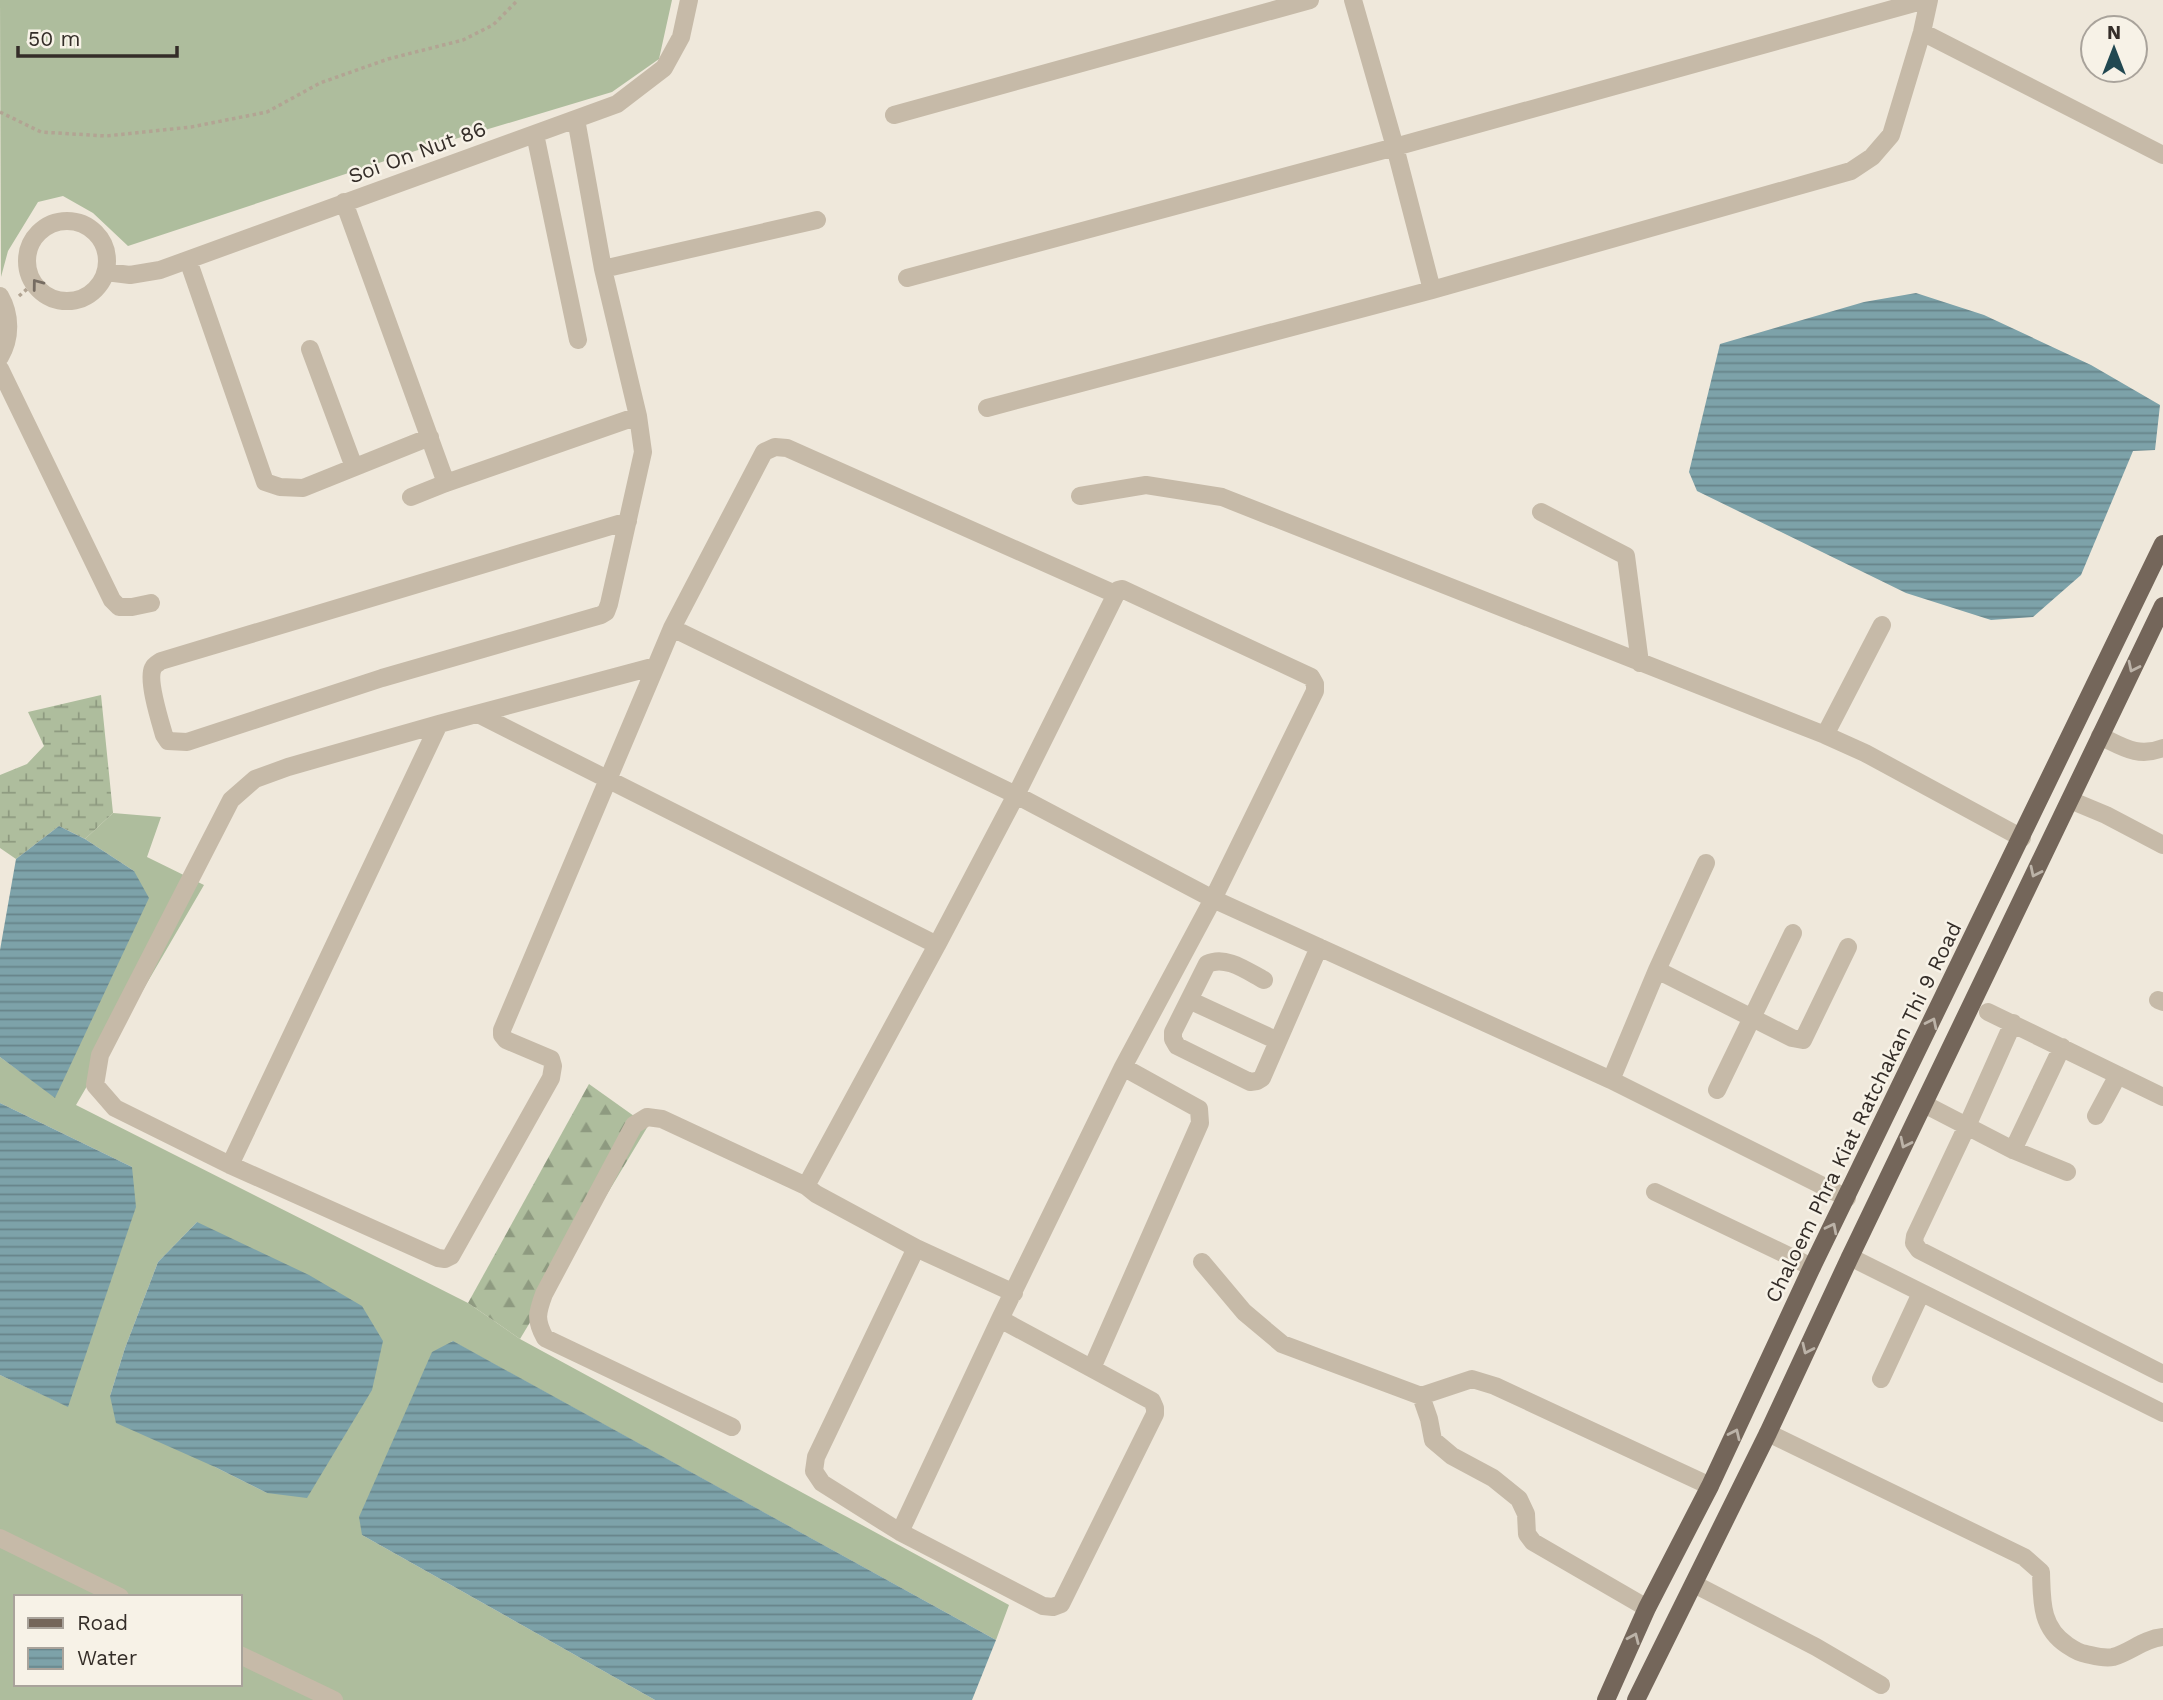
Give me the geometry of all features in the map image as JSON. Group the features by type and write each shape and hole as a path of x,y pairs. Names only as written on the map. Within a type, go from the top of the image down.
{"main road":[{"name":"Chaloem Phra Kiat Ratchakan Thi 9 Road","path":"1606,1700 1647,1608 1710,1486 1812,1267 2163,544"},
{"path":"1636,1700 1768,1433 1850,1256 2163,606"}],"street":[{"name":"Soi On Nut 86","path":"106,272 130,275 160,270 617,104 664,68 681,37 689,0"},
{"path":"894,115 1310,0"},
{"path":"1353,0 1432,290"},
{"path":"907,278 1395,148 1927,0 1922,32 1891,135 1872,157 1852,171 1432,290 987,408"},
{"path":"1922,32 2163,155"},
{"path":"576,119 603,269 638,416 643,452 628,522 606,612 382,678 187,742 172,743 164,735 152,684 152,670 154,665 161,661 628,522"},
{"path":"534,134 578,340"},
{"path":"344,202 446,482"},
{"path":"603,269 817,220"},
{"path":"60,222 74,222 86,226 97,234 104,246 106,272 91,293 66,301 54,298 42,292 28,271 30,246 37,234 47,226 60,222"},
{"path":"188,260 265,482 280,487 303,488 430,437"},
{"path":"0,296 6,306 9,324 5,348 0,358"},
{"path":"310,349 354,467"},
{"path":"0,369 112,600 120,607 151,603"},
{"path":"411,497 446,482 638,416"},
{"path":"656,666 439,724 255,779 231,800 100,1055 95,1085 115,1108 230,1165 445,1259 451,1256 551,1078 551,1059 506,1040 502,1030 608,780 656,666 672,628 764,452 775,447 787,449 1115,594"},
{"path":"1080,496 1146,485 1222,497 1865,753 2022,838"},
{"path":"1541,512 1626,556 1640,663"},
{"path":"806,1186 1016,796 1118,590 1122,589 1311,677 1315,691 1213,899 1123,1068 1000,1319 900,1532"},
{"path":"1825,736 1882,625"},
{"path":"672,628 1016,796 1213,899 1611,1080 1847,1198"},
{"path":"478,714 937,945"},
{"path":"230,1165 439,724"},
{"path":"2101,736 2136,752 2150,753 2163,748"},
{"path":"2070,800 2163,845"},
{"path":"1611,1080 1706,863"},
{"path":"1717,1090 1793,933"},
{"path":"1264,980 1230,962 1214,961 1206,964 1172,1039 1177,1046 1250,1082 1257,1082 1262,1078 1319,947"},
{"path":"1657,970 1792,1038 1803,1040 1848,947"},
{"path":"1189,1000 1278,1041"},
{"path":"1988,1012 2163,1097"},
{"path":"2013,1023 1914,1243 1919,1250 2163,1374"},
{"path":"2013,1150 2062,1047"},
{"path":"1092,1368 1200,1123 1199,1109 1123,1068"},
{"path":"2096,1116 2118,1075"},
{"path":"1924,1104 2013,1150 2067,1172"},
{"path":"732,1427 545,1338 537,1324 544,1294 634,1125 647,1117 662,1119 806,1186 916,1248 1014,1293"},
{"path":"1655,1192 1812,1267"},
{"path":"916,1248 816,1457 814,1471 822,1483 900,1532 1043,1606 1053,1607 1061,1604 1155,1414 1155,1408 1152,1401 1000,1319"},
{"path":"1850,1256 2163,1413"},
{"path":"1202,1262 1244,1312 1282,1344 1421,1396 1472,1379 1495,1386 1710,1486"},
{"path":"1881,1379 1922,1293"},
{"path":"1421,1396 1433,1440 1452,1456 1493,1478 1519,1499 1526,1514 1527,1534 1533,1542 1647,1608"},
{"path":"1768,1433 2024,1557 2041,1572 2043,1612 2049,1628 2058,1639 2079,1653 2103,1658 2114,1657 2150,1638 2163,1637"},
{"path":"0,1538 116,1595"},
{"path":"1694,1584 1816,1647 1881,1685"},
{"path":"242,1655 334,1700"}],"path":[{"path":"0,112 41,132 106,135 191,127 267,112 331,79 388,59 463,40 493,25 518,0"}],"green space":[{"path":"0,0 672,0 659,59 612,92 415,151 128,246 93,213 63,196 38,202 8,251 1,277"},
{"path":"101,695 113,813 85,839 59,826 16,859 0,848 0,775 27,764 44,746 28,712"},
{"path":"113,813 161,817 147,857 204,885 76,1105 468,1303 520,1339 1009,1605 996,1640 452,1341 362,1535 655,1700 0,1700 0,1375 67,1406 132,1167 0,1103 0,1057 55,1097 134,871 85,839","holes":["197,1222 267,1493 215,1467 110,1396 158,1262"]},
{"path":"589,1084 648,1126 520,1339 468,1303"}],"water":[{"path":"1916,293 1984,315 2091,365 2160,405 2155,450 2133,451 2081,575 2033,617 1991,620 1906,593 1697,491 1689,472 1720,344 1864,302"},
{"path":"59,826 85,839 134,871 149,898 55,1098 0,1057 0,950 16,859"},
{"path":"0,1103 132,1167 136,1207 68,1407 0,1375"},
{"path":"197,1222 309,1275 362,1306 383,1341 372,1390 307,1498 267,1493 116,1423 110,1396 158,1262"},
{"path":"453,1341 996,1640 972,1700 655,1700 362,1535 359,1517 432,1352"}]}
